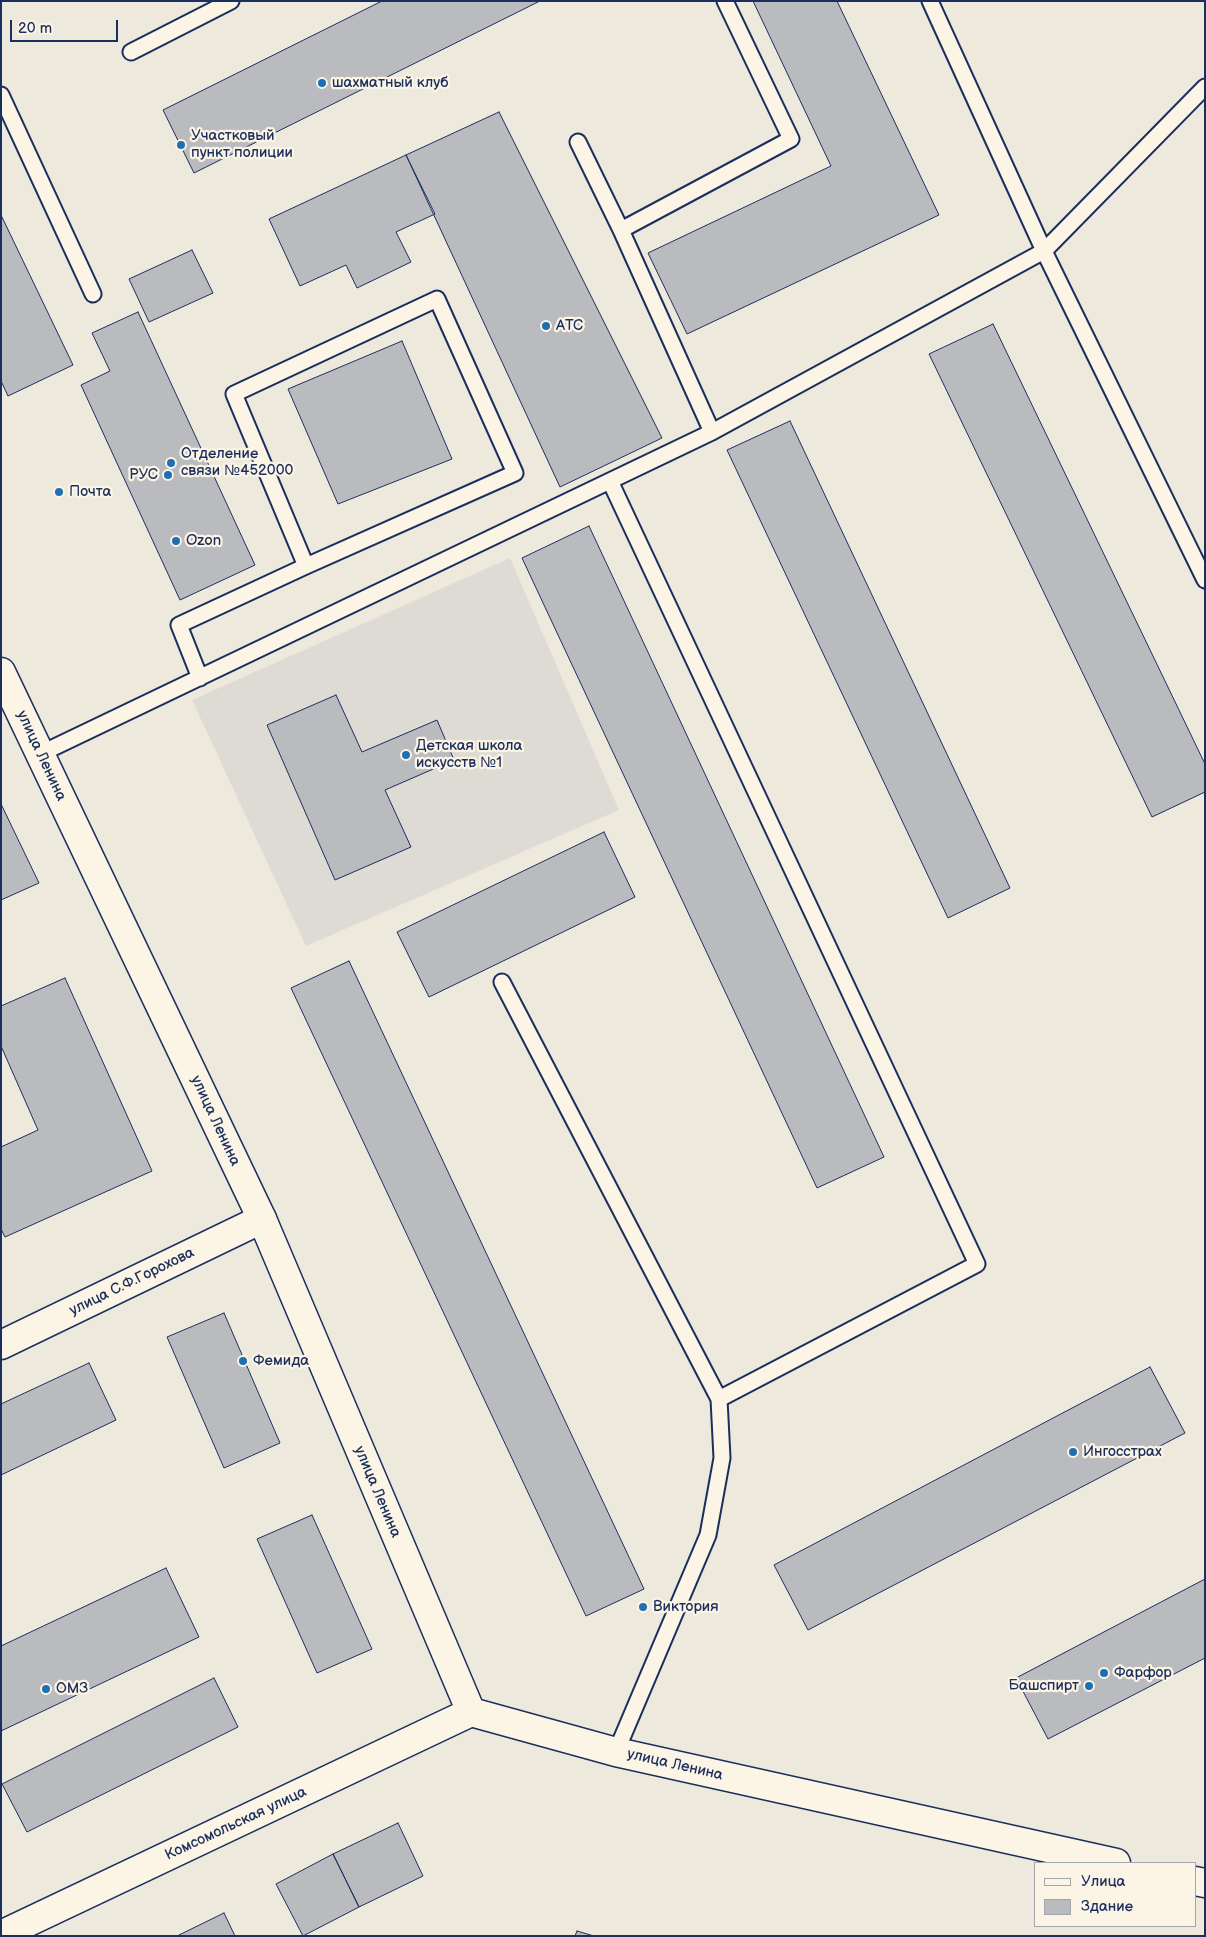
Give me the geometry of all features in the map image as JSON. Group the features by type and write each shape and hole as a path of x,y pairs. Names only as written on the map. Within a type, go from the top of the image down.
{"main road":[{"name":"улица Ленина","path":"1,672 262,1219 470,1712 616,1752 1111,1862"},
{"name":"улица С.Ф.Горохова","path":"1,1345 262,1219"},
{"name":"Комсомольская улица","path":"1,1936 470,1712"}],"lane":[{"path":"131,52 231,1"},
{"path":"621,230 791,139 725,1"},
{"path":"930,1 1044,251 1205,580"},
{"path":"40,754 712,432 1044,251 1205,87"},
{"path":"1,96 93,294"},
{"path":"578,142 621,230 712,432"},
{"path":"200,678 179,625 306,566 516,473 437,299 234,394 306,566"},
{"path":"610,481 977,1264 719,1399"},
{"path":"502,982 719,1399 722,1458 708,1535 616,1752"}],"shaded area":[{"name":"Детская школа искусств №1","path":"510,558 619,810 306,946 192,700"}],"building":[{"path":"382,1 540,1 194,173 163,110"},
{"path":"753,1 837,1 939,215 687,334 648,253 831,166"},
{"name":"АТС","path":"499,112 662,438 560,487 406,155"},
{"path":"406,155 435,214 396,232 411,262 357,288 346,265 300,286 269,219"},
{"path":"1,215 73,365 8,396 1,381"},
{"path":"192,250 213,293 149,322 129,279"},
{"name":"РУС","path":"138,312 255,565 180,600 81,385 110,371 92,333"},
{"path":"993,324 1205,764 1205,792 1152,817 929,354"},
{"path":"402,341 452,459 338,504 288,389"},
{"path":"790,421 1010,888 948,918 727,450"},
{"path":"589,526 884,1157 817,1188 522,558"},
{"path":"336,695 362,752 437,720 454,760 385,790 411,847 335,880 267,725"},
{"path":"1,804 39,883 1,900"},
{"path":"604,832 635,897 429,997 397,932"},
{"path":"349,961 644,1589 586,1616 291,988"},
{"path":"65,978 152,1171 5,1237 1,1229 1,1147 38,1130 1,1046 1,1006"},
{"path":"224,1313 280,1443 224,1468 167,1337"},
{"path":"89,1363 116,1420 1,1475 1,1404"},
{"path":"1150,1367 1185,1433 808,1630 774,1565"},
{"path":"312,1515 372,1649 317,1673 257,1539"},
{"name":"ОМЗ","path":"166,1568 199,1637 1,1731 1,1646"},
{"path":"1205,1579 1205,1658 1048,1739 1016,1678"},
{"path":"214,1678 238,1727 27,1832 2,1784"},
{"path":"398,1823 423,1876 359,1907 333,1854"},
{"path":"333,1854 359,1907 303,1936 276,1884"},
{"path":"224,1913 235,1936 177,1936"},
{"path":"577,1931 594,1936 575,1936"}],"place":[{"name":"шахматный клуб","path":"322,83"},
{"name":"Участковый пункт полиции","path":"181,145"},
{"name":"АТС","path":"546,326"},
{"name":"Отделение связи №452000","path":"171,463"},
{"name":"РУС","path":"168,475"},
{"name":"Почта","path":"59,492"},
{"name":"Ozon","path":"176,541"},
{"name":"Детская школа искусств №1","path":"406,755"},
{"name":"Фемида","path":"243,1361"},
{"name":"Ингосстрах","path":"1073,1452"},
{"name":"Виктория","path":"643,1607"},
{"name":"Фарфор","path":"1104,1673"},
{"name":"Башспирт","path":"1089,1686"},
{"name":"ОМЗ","path":"46,1689"}]}
